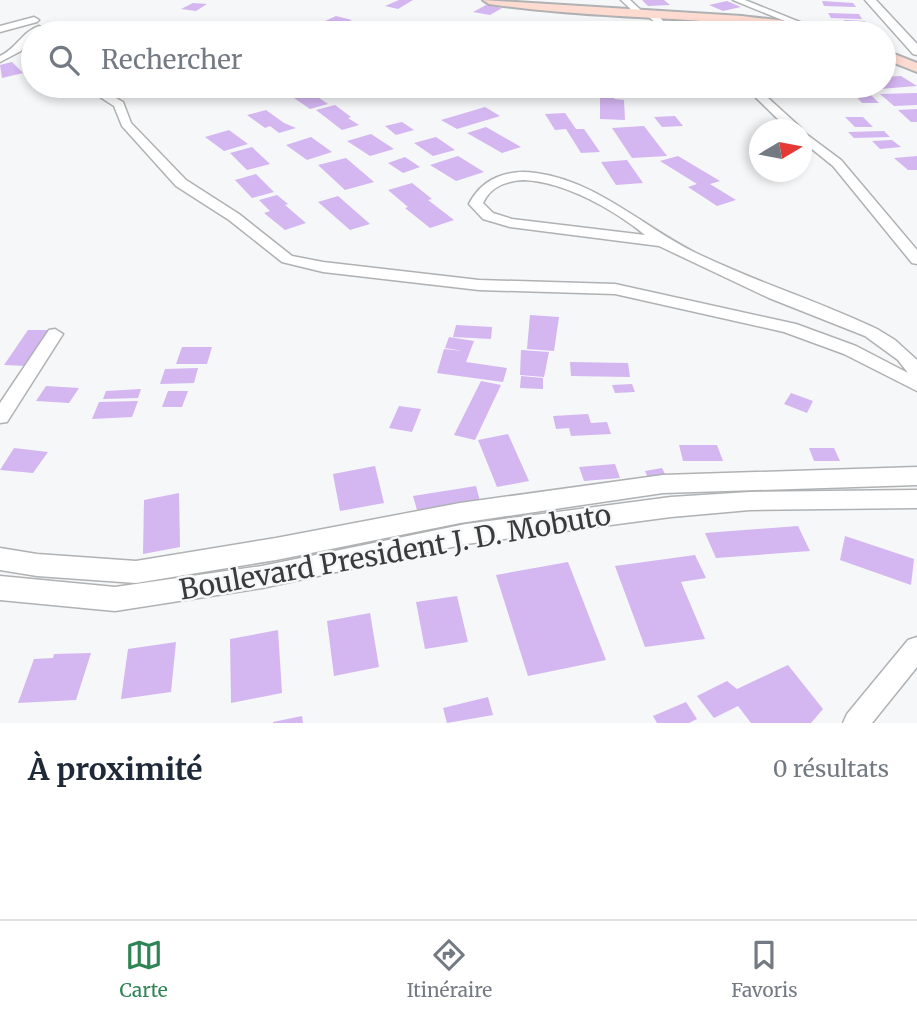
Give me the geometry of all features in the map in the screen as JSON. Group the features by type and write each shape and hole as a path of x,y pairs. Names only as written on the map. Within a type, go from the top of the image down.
{"main road":[{"path":"489,0 542,8 734,21"},
{"path":"896,59 917,68"}],"street":[{"path":"625,0 655,21"},
{"path":"737,0 791,21"},
{"path":"870,0 889,21"},
{"path":"0,29 21,28"},
{"path":"896,28 917,51"},
{"path":"0,59 21,47"},
{"path":"109,98 119,104 126,124 181,183 234,217 287,259 323,267 479,285 615,289 790,328 850,350 917,385"},
{"path":"762,98 784,119"},
{"path":"812,143 837,163 917,260"},
{"path":"662,242 510,223 488,215 477,204 480,192 497,181 517,177 541,177 568,185 643,228 662,242 775,295 872,333 909,359 917,372"},
{"path":"0,417 55,334"},
{"name":"Boulevard President J. D. Mobuto","path":"0,559 37,565 136,572 276,549 667,495 733,480 917,476"},
{"name":"Boulevard President J. D. Mobuto","path":"667,495 750,501 917,499"},
{"name":"Boulevard President J. D. Mobuto","path":"0,587 115,599 262,577 463,524"},
{"path":"856,723 917,648"}],"building":[{"path":"399,0 413,0 398,9 385,6"},
{"path":"642,0 664,0 670,5 648,6"},
{"path":"727,1 741,7 723,11 709,5"},
{"path":"822,1 853,3 856,7 824,6"},
{"path":"193,3 207,4 196,11 181,9"},
{"path":"486,5 502,8 490,15 473,12"},
{"path":"828,13 859,14 862,19 831,18"},
{"path":"336,16 352,20 350,21 325,21"},
{"path":"12,62 21,73 2,78 0,65"},
{"path":"896,76 901,76 917,86 896,88"},
{"path":"917,93 917,105 894,106 885,98 896,98 896,94"},
{"path":"294,98 319,98 328,104 310,109"},
{"path":"600,98 624,100 625,120 600,119"},
{"path":"858,98 874,98 879,103 862,103"},
{"path":"335,105 359,125 342,130 316,110"},
{"path":"485,107 500,116 457,129 441,120"},
{"path":"917,109 917,122 911,122 898,110"},
{"path":"266,110 296,128 279,133 270,126 265,128 247,115"},
{"path":"565,113 576,129 584,129 600,152 581,153 566,129 555,130 545,114"},
{"path":"675,116 683,126 662,127 654,117"},
{"path":"845,117 863,117 873,127 855,127"},
{"path":"402,122 414,130 396,135 385,126"},
{"path":"644,126 667,156 632,158 612,128"},
{"path":"486,127 521,147 502,153 467,133"},
{"path":"229,130 248,144 224,151 205,137"},
{"path":"884,131 890,137 854,138 848,132"},
{"path":"371,134 394,149 370,156 347,141"},
{"path":"311,137 332,152 307,160 286,145"},
{"path":"436,137 455,150 433,156 414,143"},
{"path":"892,140 901,147 880,149 872,141"},
{"path":"252,147 270,164 247,170 230,153"},
{"path":"458,156 484,172 456,181 430,165"},
{"path":"678,156 720,181 710,184 736,200 717,206 688,187 697,184 660,161"},
{"path":"917,156 917,170 908,170 894,158"},
{"path":"405,157 420,167 403,173 388,163"},
{"path":"346,158 374,182 345,190 318,165"},
{"path":"627,160 643,183 616,185 601,162"},
{"path":"256,174 274,192 252,198 235,180"},
{"path":"412,183 432,199 428,200 454,220 430,228 388,190"},
{"path":"277,195 306,223 285,230 264,213 270,211 259,200"},
{"path":"338,196 370,224 350,230 318,202"},
{"path":"530,315 559,317 554,351 527,349"},
{"path":"456,325 492,327 491,339 453,337"},
{"path":"28,330 50,330 27,366 4,365"},
{"path":"449,337 474,341 466,362 507,368 503,382 437,373 444,349 463,351 445,348"},
{"path":"182,347 212,347 207,364 176,364"},
{"path":"521,350 549,352 544,377 520,375"},
{"path":"570,362 628,363 630,377 571,376"},
{"path":"198,368 194,383 160,384 165,369"},
{"path":"521,376 543,378 543,389 520,388"},
{"path":"481,381 501,385 475,440 454,435"},
{"path":"632,384 635,392 615,393 612,385"},
{"path":"46,386 79,388 69,403 36,401"},
{"path":"141,389 138,398 103,399 106,391"},
{"path":"168,391 188,391 182,407 162,407"},
{"path":"791,393 813,401 807,413 784,404"},
{"path":"138,401 132,417 92,419 99,402"},
{"path":"399,406 421,409 412,432 389,428"},
{"path":"588,414 591,423 607,422 611,434 571,436 569,428 556,429 553,416"},
{"path":"508,434 529,481 497,487 478,440"},
{"path":"679,445 717,445 723,461 683,461"},
{"path":"14,448 48,452 33,473 0,470"},
{"path":"809,448 834,448 840,461 814,461"},
{"path":"615,464 620,478 584,481 579,467"},
{"path":"375,466 384,503 340,511 333,474"},
{"path":"662,468 666,476 648,478 645,471"},
{"path":"476,486 480,501 417,510 413,496"},
{"path":"179,493 180,547 143,554 144,500"},
{"path":"798,526 810,551 716,558 705,533"},
{"path":"845,536 914,559 911,585 840,560"},
{"path":"695,555 706,578 681,582 705,639 645,647 615,566"},
{"path":"568,562 606,660 528,676 496,575"},
{"path":"457,596 468,642 425,649 416,602"},
{"path":"370,613 379,667 334,676 327,621"},
{"path":"278,630 282,693 231,703 230,639"},
{"path":"176,642 171,692 121,699 128,649"},
{"path":"91,653 76,700 18,703 34,659 53,658 54,654"},
{"path":"788,665 823,709 811,723 751,723 738,706 714,718 697,696 727,681 737,689"},
{"path":"488,697 493,715 447,723 443,708"},
{"path":"686,702 697,719 689,723 657,723 653,716"},
{"path":"302,716 303,723 273,723 273,722"}]}
